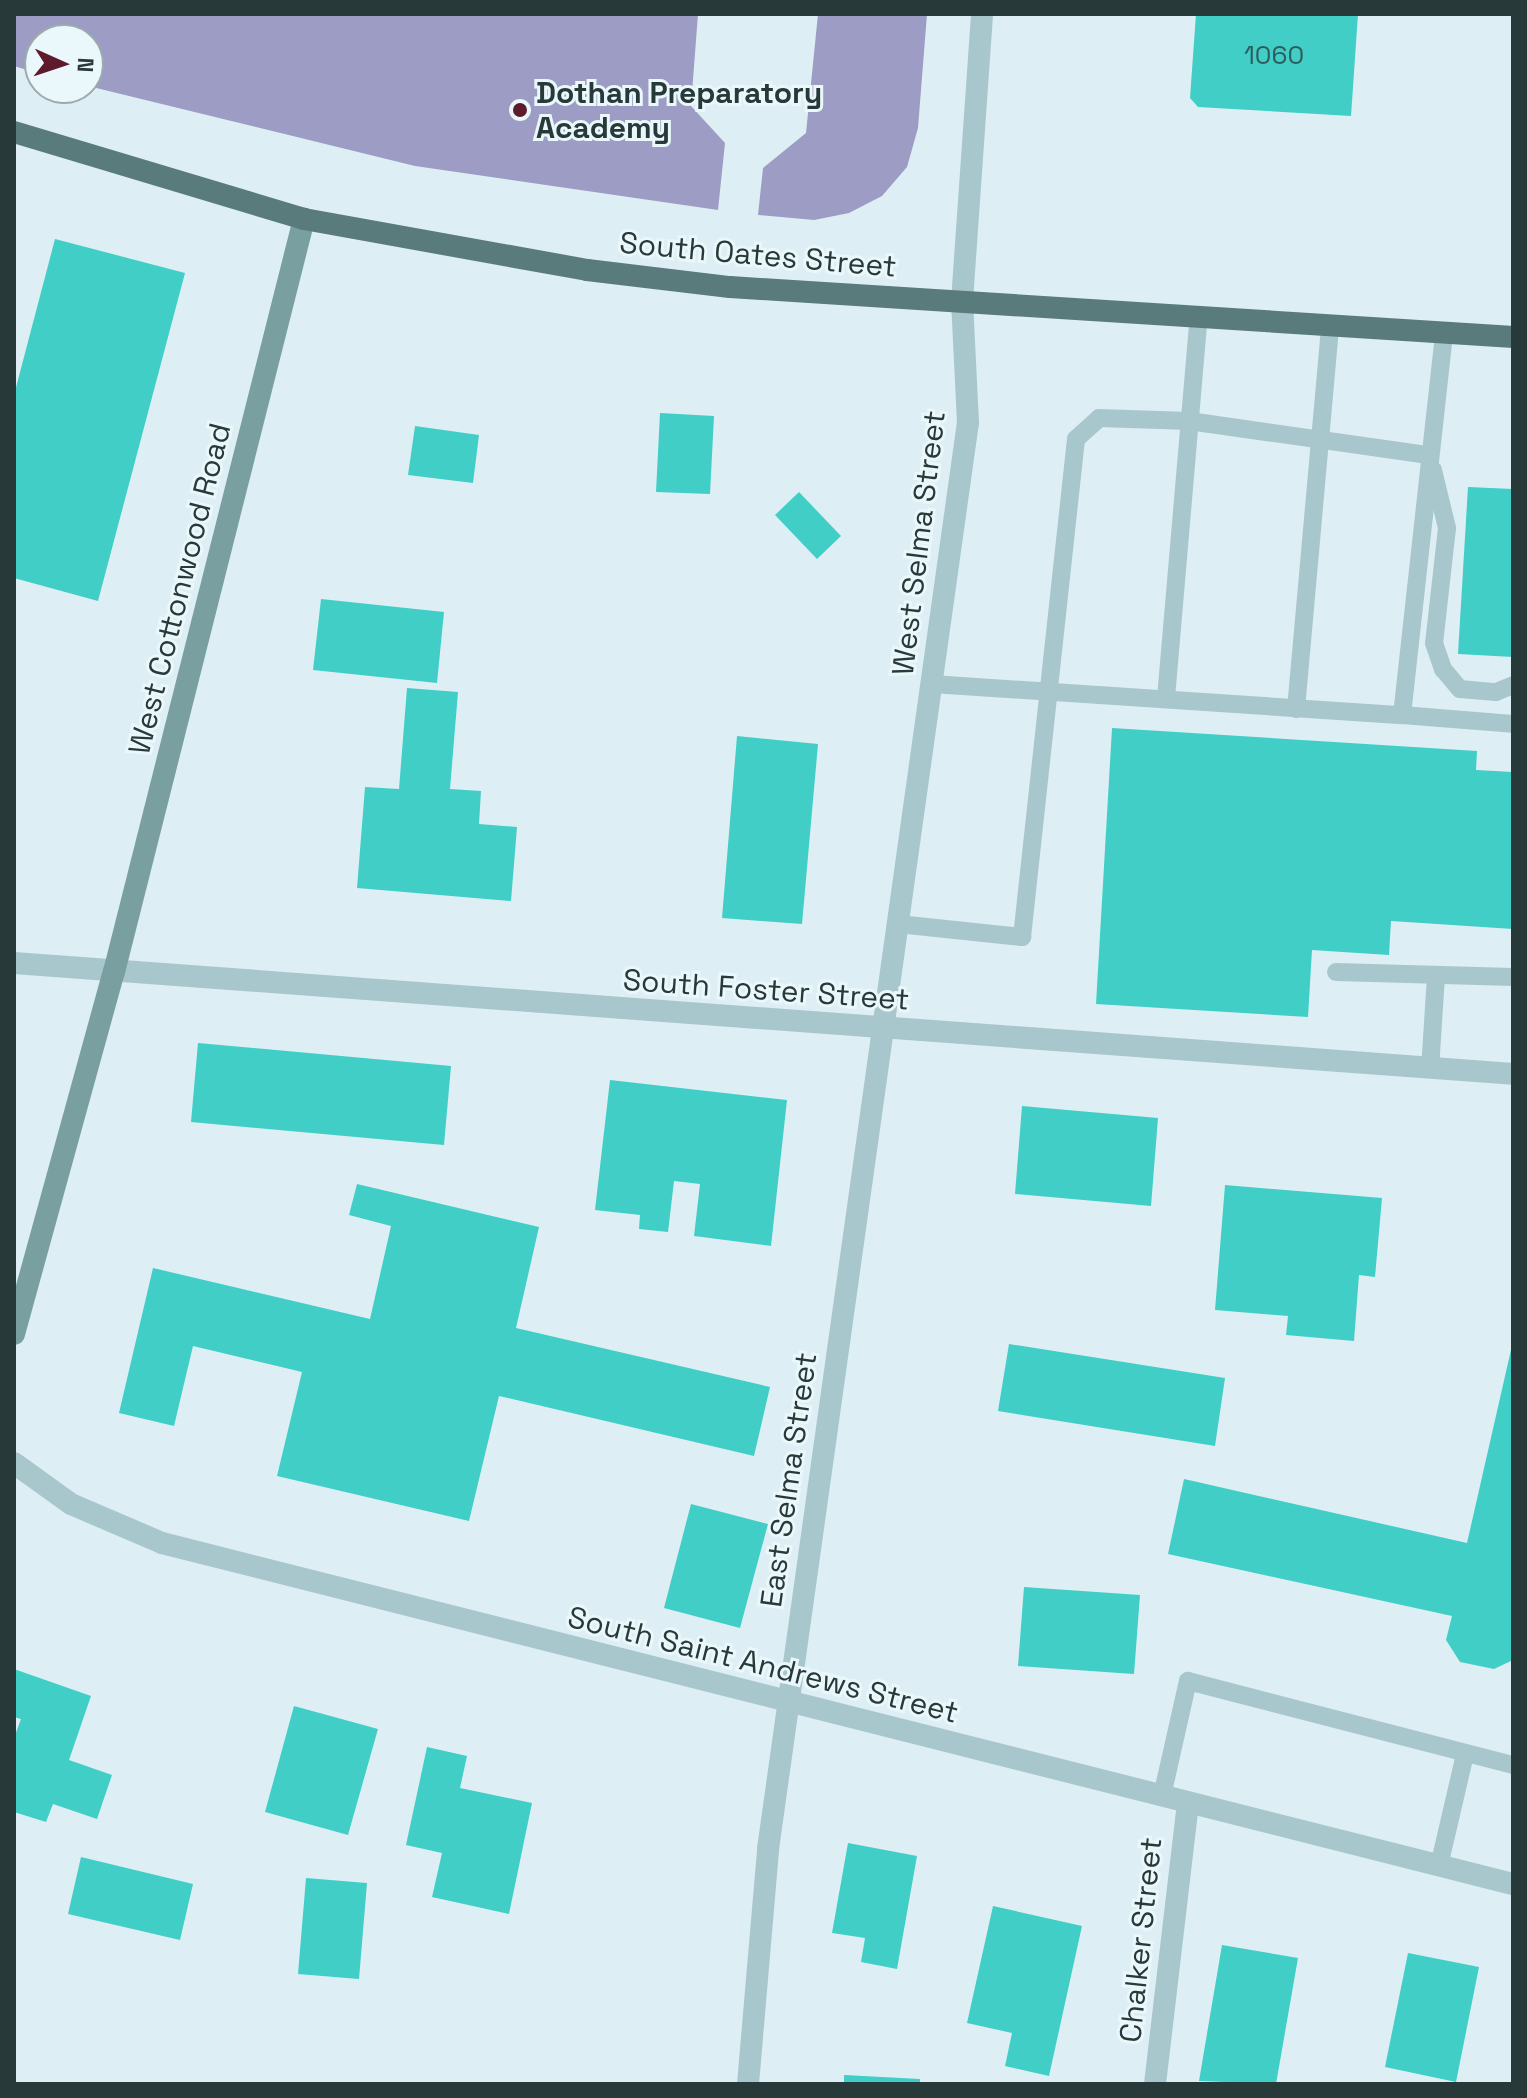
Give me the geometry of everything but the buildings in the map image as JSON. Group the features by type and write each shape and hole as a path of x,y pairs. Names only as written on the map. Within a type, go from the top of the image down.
{"main road":[{"name":"South Oates Street","path":"14,132 304,219 587,270 730,287 1513,337"},
{"name":"West Cottonwood Road","path":"14,1334 114,972 304,219"}],"street":[{"name":"West Selma Street","path":"882,1029 968,423 962,301 982,14"},
{"name":"South Foster Street","path":"14,963 1513,1074"},
{"name":"East Selma Street","path":"748,2084 768,1849 882,1029"},
{"name":"South Saint Andrews Street","path":"14,1463 71,1504 162,1543 1513,1884"},
{"name":"Chalker Street","path":"1155,2084 1188,1803"}],"lane":[{"path":"1166,698 1199,316"},
{"path":"1296,709 1330,325"},
{"path":"1402,715 1444,332"},
{"path":"898,924 1022,937 1051,692 1076,439 1099,418 1189,421 1320,437 1429,455"},
{"path":"1429,455 1447,528 1434,643 1443,669 1460,689 1496,692 1513,685"},
{"path":"932,684 1513,724"},
{"path":"1336,972 1513,977"},
{"path":"1430,1069 1436,976"},
{"path":"1162,1796 1188,1681 1513,1765"},
{"path":"1439,1866 1465,1754"}],"shaded area":[{"path":"14,14 698,14 691,106 725,143 718,210 415,166 104,90 104,24 24,24 24,69 14,66"},
{"path":"818,14 927,14 918,128 907,167 882,196 849,213 814,220 758,215 763,168 806,133"}],"place":[{"name":"Dothan Preparatory Academy","path":"520,110"}]}
